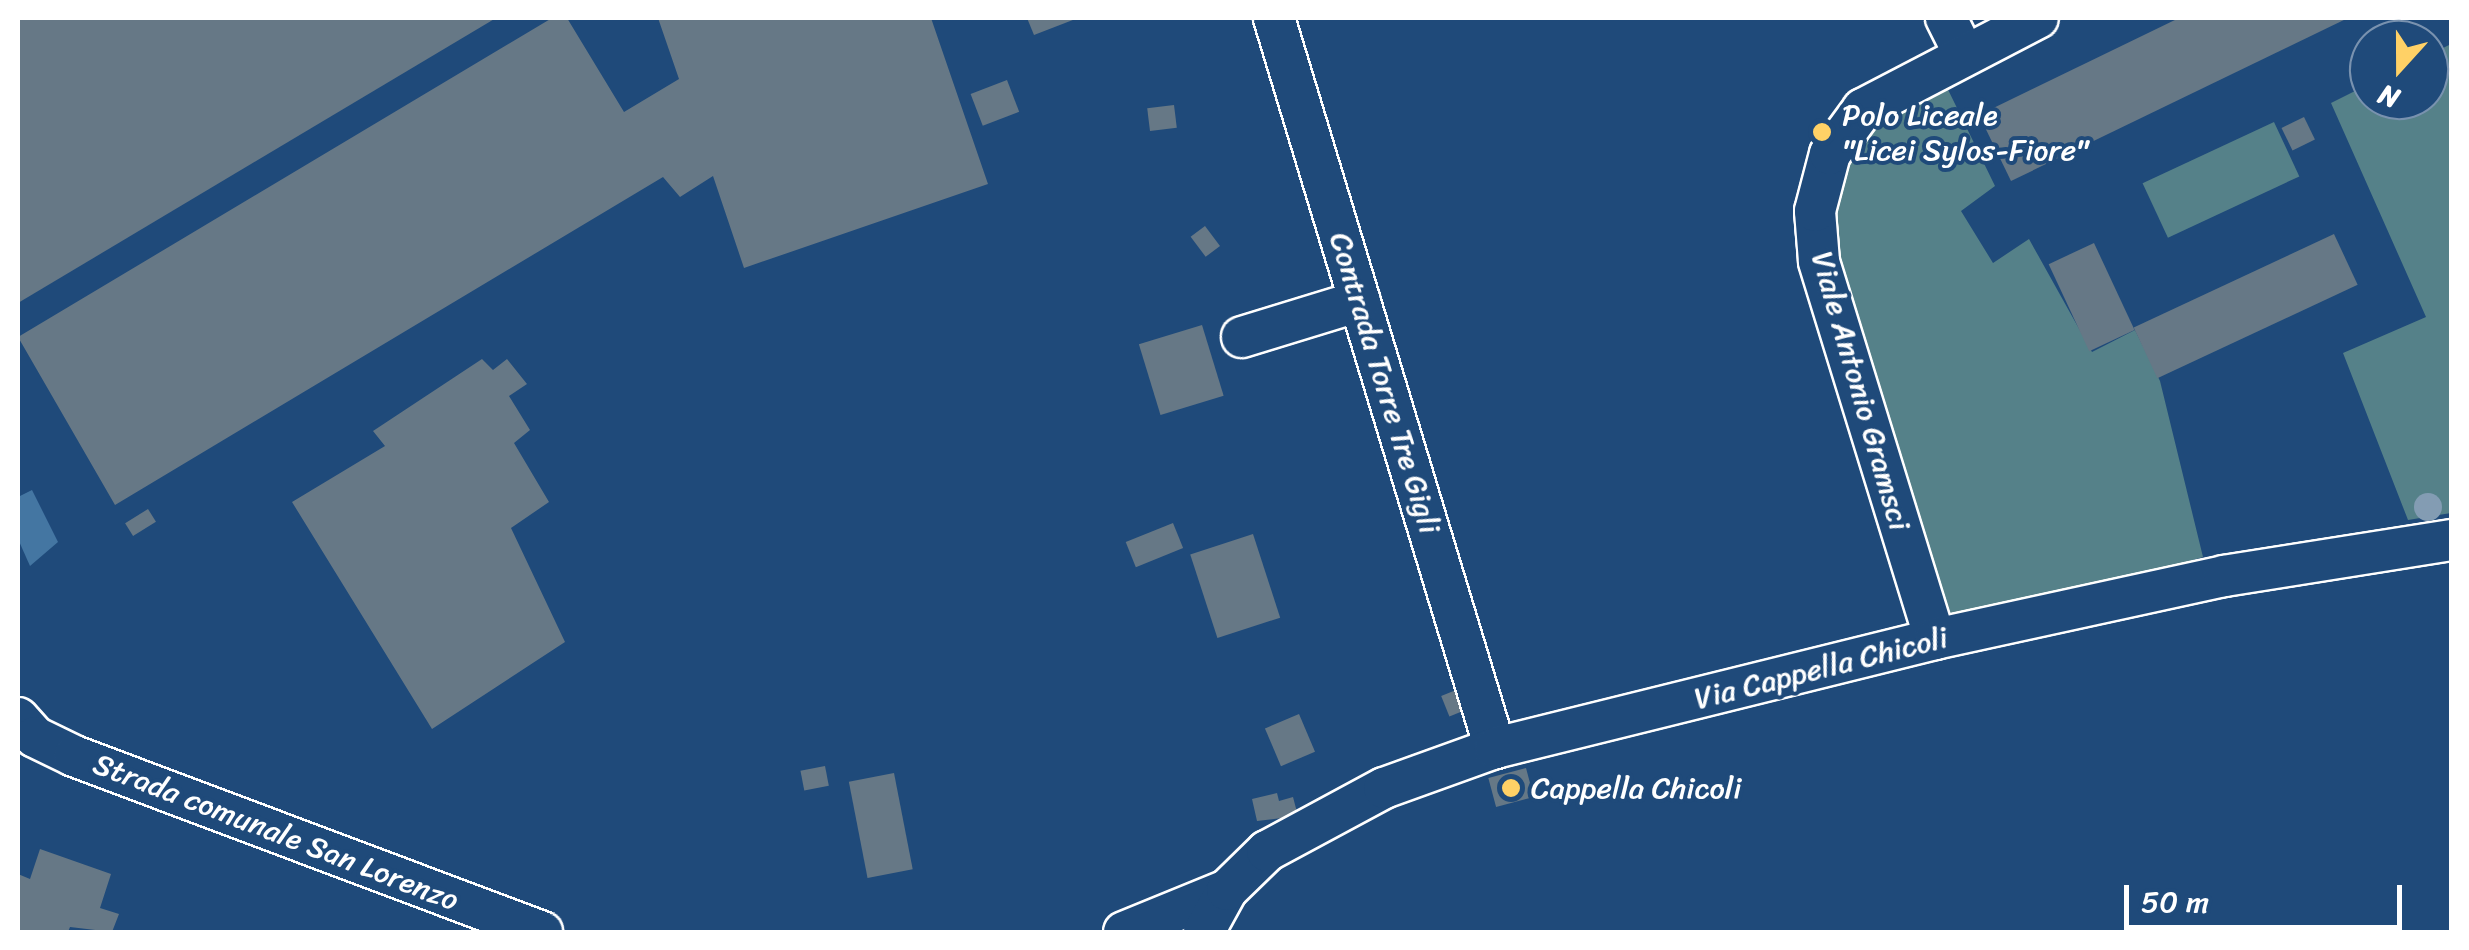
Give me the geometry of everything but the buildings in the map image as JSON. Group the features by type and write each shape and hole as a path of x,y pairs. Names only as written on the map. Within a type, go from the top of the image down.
{"street":[{"name":"Contrada Torre Tre Gigli","path":"1274,18 1495,748"},
{"path":"1946,18 1964,54"},
{"name":"Viale Antonio Gramsci","path":"1935,639 1819,261 1815,210 1830,154 1863,109 2038,18"},
{"path":"1242,337 1360,302"},
{"name":"Via Cappella Chicoli","path":"1226,890 1267,851 1384,788 1495,748 1935,639 2224,576 2452,540"},
{"name":"Strada comunale San Lorenzo","path":"18,718 35,737 74,756 542,932"},
{"path":"1124,932 1226,890"},
{"path":"1204,932 1226,890"}],"green space":[{"path":"2449,45 2451,513 2408,520 2343,353 2426,317 2331,103 2349,94 2349,120 2449,120"},
{"path":"1937,67 1995,186 1961,211 1993,263 2029,239 2092,352 2135,330 2160,381 2203,557 1935,639 1819,261 1830,154"},
{"path":"2274,122 2299,176 2168,238 2143,183"}],"water":[{"path":"32,490 58,542 30,566 18,539 18,497"}],"place":[{"name":"Polo Liceale \"Licei Sylos-Fiore\"","path":"1822,132"},
{"name":"Cappella Chicoli","path":"1511,788"}]}
